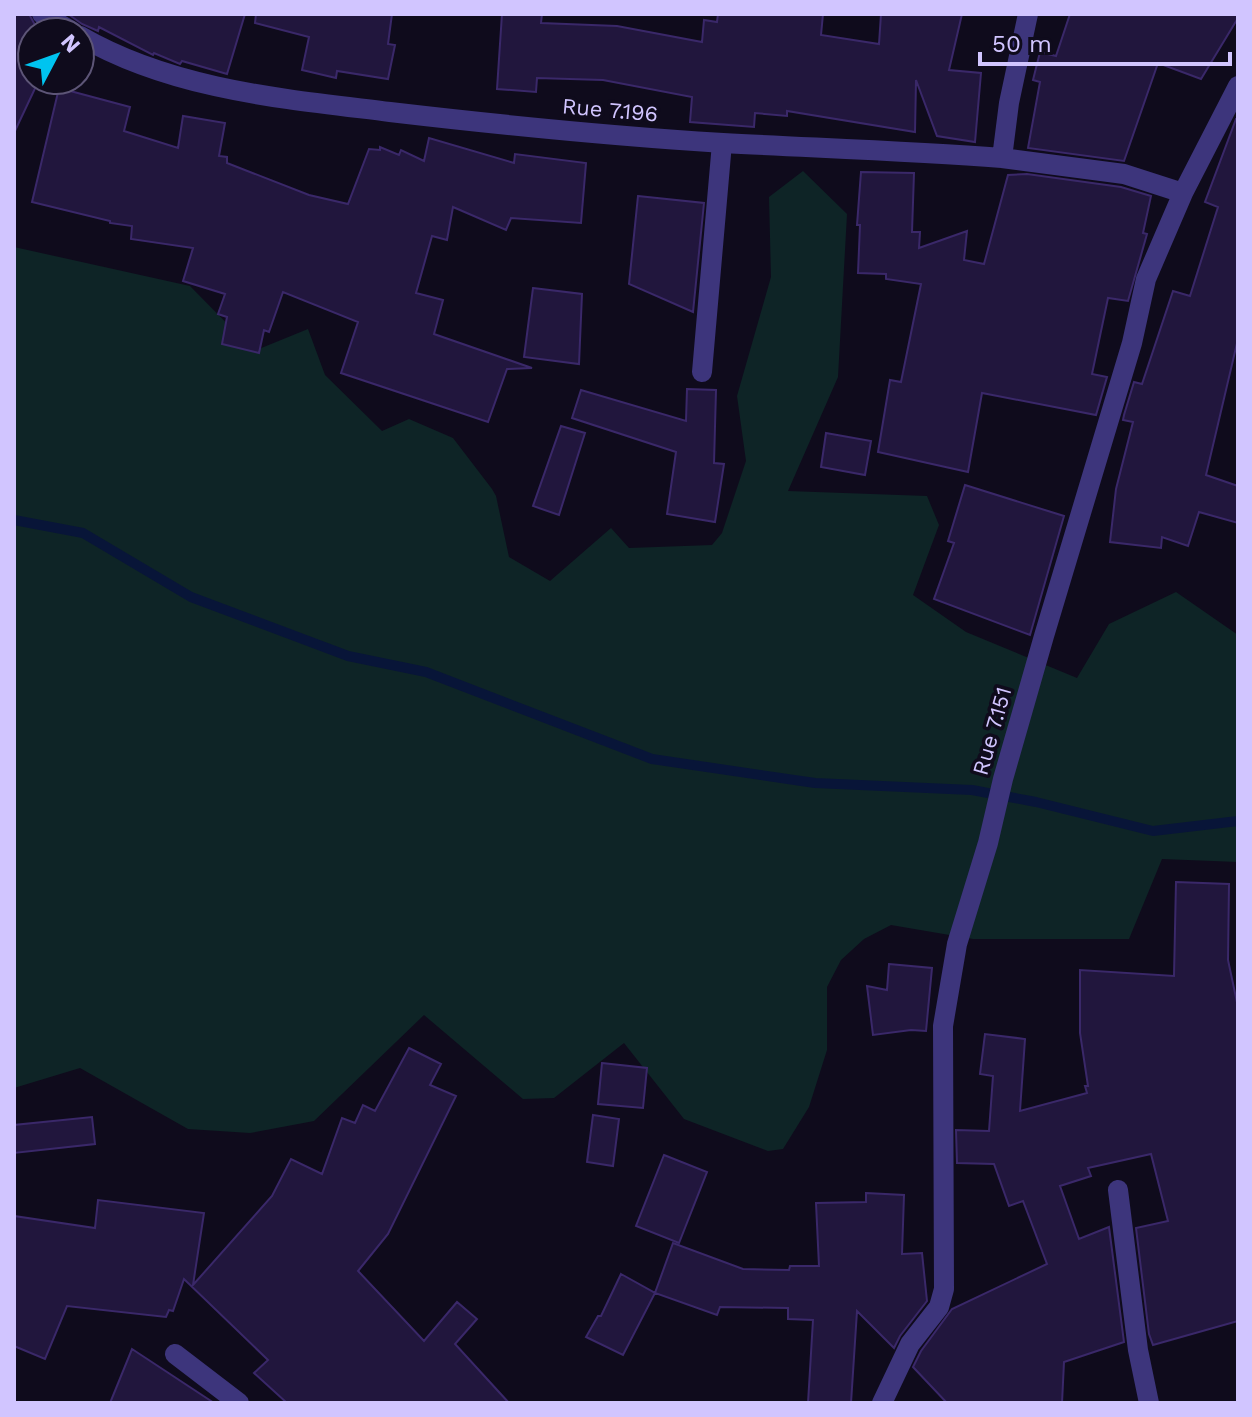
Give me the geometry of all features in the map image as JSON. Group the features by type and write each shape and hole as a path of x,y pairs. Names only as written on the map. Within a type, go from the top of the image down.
{"street":[{"path":"1002,158 1009,103 1028,14"},
{"name":"Rue 7.196","path":"96,43 170,75 235,91 508,126 722,143 1002,158 1124,174 1183,193"},
{"name":"Rue 7.151","path":"882,1403 910,1344 939,1307 944,1289 943,1026 957,944 1132,343 1146,279 1183,193 1238,86"},
{"path":"702,372 722,143"},
{"path":"1118,1190 1138,1350 1149,1403"},
{"path":"175,1354 239,1403"}],"green space":[{"path":"803,171 847,214 838,377 788,491 927,496 939,525 913,595 966,632 1077,678 1109,624 1176,592 1238,635 1238,862 1162,859 1129,939 973,939 891,925 864,939 841,960 827,987 827,1050 809,1107 783,1149 768,1151 684,1119 624,1043 554,1098 523,1099 424,1015 314,1121 250,1133 188,1129 80,1068 14,1088 14,247 190,286 254,351 308,329 325,375 382,431 409,419 453,438 496,496 509,557 550,581 611,528 629,548 712,545 722,533 746,461 737,396 771,277 769,197"}],"building":[{"path":"14,14 29,14 16,16 16,96 31,96 14,133"},
{"path":"68,14 245,14 227,74 153,55 99,27 96,30 96,16"},
{"path":"256,14 392,14 388,44 395,45 388,79 337,71 336,78 302,70 309,37 255,23"},
{"path":"502,14 542,14 541,23 617,26 702,42 704,20 717,22 718,14 823,14 821,35 879,44 881,14 962,14 949,70 981,73 975,142 937,136 916,80 915,132 787,111 787,116 755,113 754,127 690,122 692,97 603,80 537,78 536,92 497,89"},
{"path":"1070,14 1238,14 1238,18 1201,79 1158,63 1124,161 1028,148 1040,82 1033,80 1040,52 1056,56"},
{"path":"57,96 89,96 130,107 124,131 178,148 183,116 225,123 219,156 227,157 227,163 309,195 348,204 369,149 380,150 380,147 399,155 401,150 424,161 429,138 514,163 515,154 586,163 581,223 511,218 506,230 453,207 447,240 432,236 416,293 443,300 434,334 532,368 507,369 488,422 341,373 358,322 283,292 269,332 264,330 259,353 222,344 227,317 218,314 225,294 183,281 193,248 131,239 132,226 32,202"},
{"path":"1236,119 1238,339 1206,475 1238,486 1238,523 1199,512 1188,546 1162,537 1161,548 1110,542 1116,489 1133,422 1123,420 1124,415 1134,382 1142,384 1173,291 1190,296 1218,207 1205,202"},
{"path":"861,172 914,173 912,232 920,232 919,248 967,231 964,260 984,264 1008,175 1027,174 1121,187 1151,196 1143,233 1147,234 1128,301 1108,298 1092,374 1107,377 1096,415 982,393 968,472 878,452 890,380 901,382 921,284 886,279 886,274 858,273 860,225 857,225"},
{"path":"638,196 704,203 693,312 629,284"},
{"path":"533,288 582,294 579,364 524,357"},
{"path":"687,389 716,390 714,463 724,464 715,522 667,514 676,452 572,418 581,390 686,421"},
{"path":"561,426 585,433 559,515 533,506"},
{"path":"826,433 871,441 865,475 821,467"},
{"path":"965,485 1064,516 1030,635 934,599 954,543 948,541"},
{"path":"1176,882 1229,884 1228,960 1238,1007 1238,1321 1153,1345 1136,1228 1168,1221 1151,1154 1088,1168 1091,1176 1060,1186 1079,1239 1109,1227 1124,1342 1064,1362 1062,1403 947,1403 913,1367 921,1351 952,1309 1047,1264 1023,1201 1009,1206 994,1164 957,1163 956,1130 989,1131 993,1076 980,1074 985,1034 1025,1039 1020,1111 1087,1093 1080,1033 1080,970 1174,976"},
{"path":"889,964 932,968 926,1031 873,1035 867,986 887,990"},
{"path":"409,1048 441,1064 430,1085 456,1096 388,1234 358,1271 424,1341 457,1302 477,1319 455,1344 509,1403 287,1403 254,1373 268,1360 184,1279 173,1311 169,1310 166,1317 67,1306 45,1359 14,1346 14,1216 95,1228 98,1200 204,1213 193,1285 272,1196 291,1159 322,1174 342,1118 355,1123 363,1105 375,1111"},
{"path":"602,1063 647,1068 643,1108 598,1104"},
{"path":"593,1115 619,1119 613,1166 587,1162"},
{"path":"92,1117 95,1144 14,1153 14,1125"},
{"path":"664,1155 707,1172 679,1243 636,1226"},
{"path":"866,1193 904,1195 902,1254 922,1253 927,1301 894,1348 857,1311 851,1403 808,1403 813,1320 788,1319 788,1308 720,1307 717,1315 655,1293 673,1243 743,1269 789,1270 790,1266 819,1266 816,1203 866,1202"},
{"path":"621,1274 655,1293 623,1355 586,1337 598,1316 601,1316"},
{"path":"132,1349 214,1403 110,1403"}],"waterway":[{"path":"14,520 83,533 191,597 348,656 426,672 652,759 815,783 972,790 1036,802 1153,831 1238,821"}]}
